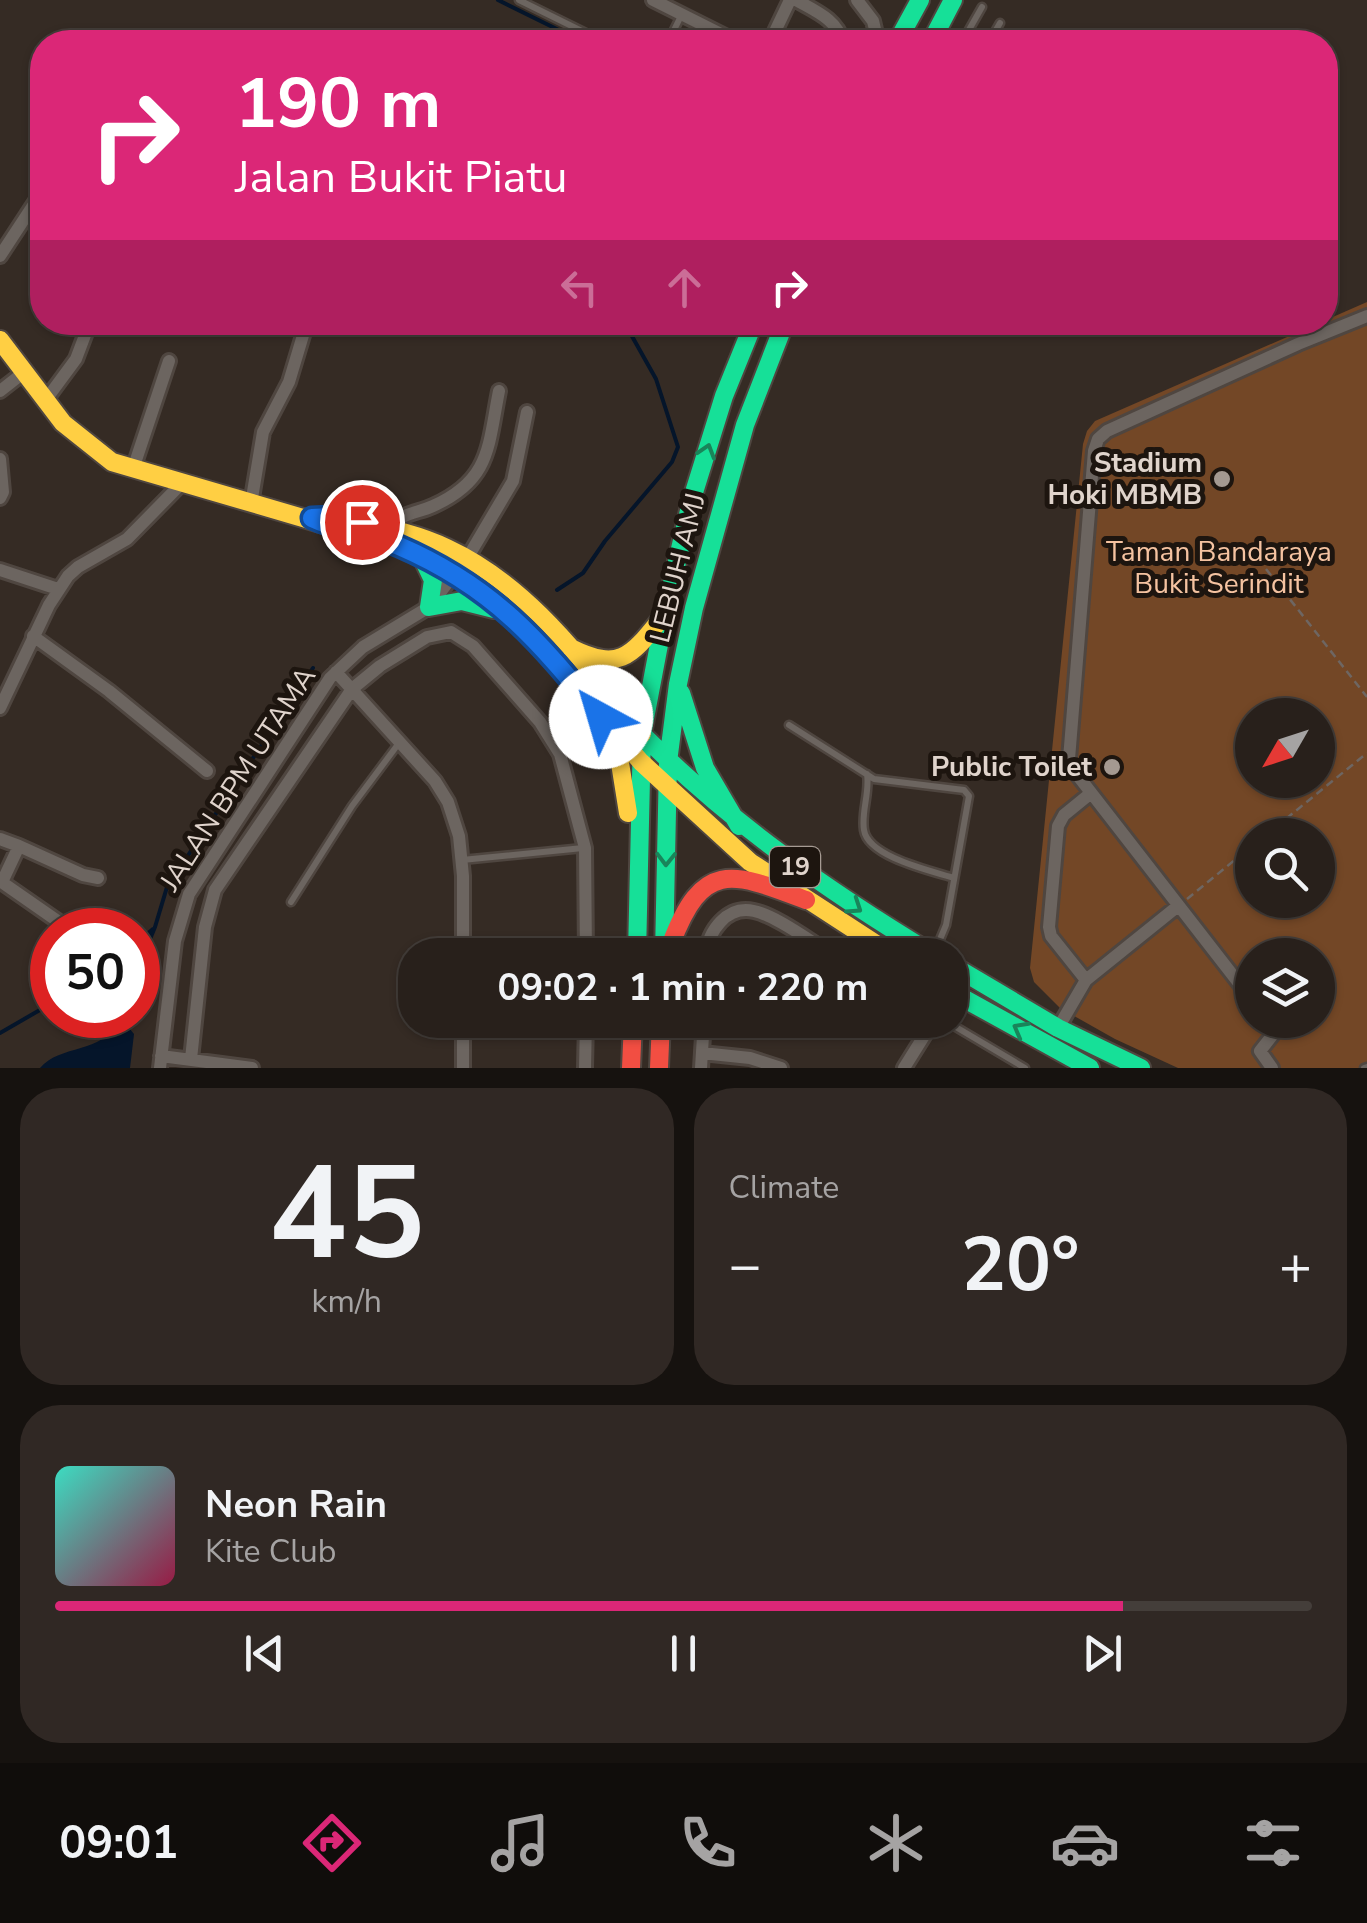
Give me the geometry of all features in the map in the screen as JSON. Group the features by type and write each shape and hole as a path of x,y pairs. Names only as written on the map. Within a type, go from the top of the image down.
{"main road":[{"path":"904,30 920,0"},
{"path":"937,30 953,0"},
{"name":"LEBUH AMJ","path":"638,938 642,734 691,502 743,335"},
{"name":"LEBUH AMJ","path":"666,938 668,762 678,684 698,591 745,425 780,335"},
{"path":"0,340 79,441 112,462 395,544 490,596 524,627 668,789"},
{"path":"312,518 392,526 468,556 536,608 668,762"},
{"path":"422,536 451,558 456,574"},
{"path":"422,556 434,574 429,607"},
{"path":"456,574 471,571 514,588"},
{"path":"429,607 458,599 474,600 524,627"},
{"path":"570,648 592,661 616,662 626,658 665,613"},
{"path":"678,684 705,768 739,826"},
{"path":"601,717 620,762 632,844 642,875"},
{"name":"19","path":"668,762 774,854 905,938"},
{"name":"19","path":"668,789 750,862 866,938"},
{"path":"673,938 683,911 695,894 713,880 754,880 806,900"},
{"path":"968,976 1058,1028 1141,1068"},
{"path":"968,1002 1090,1068"},
{"path":"1058,1028 1054,1036 1058,1046 1090,1068"},
{"path":"631,1068 633,1038"},
{"path":"658,1068 660,1038"}],"street":[{"path":"653,0 703,30"},
{"path":"777,30 793,0 830,19 839,30"},
{"path":"857,0 875,30"},
{"path":"0,256 30,210"},
{"path":"1338,329 1367,316"},
{"path":"45,401 76,359 85,335"},
{"path":"251,504 263,432 289,382 303,335"},
{"path":"1235,978 1075,772 1068,746 1094,451 1107,431 1324,335"},
{"path":"134,469 169,361"},
{"path":"0,391 23,373"},
{"path":"392,526 405,515 445,500 473,481 480,471 498,390"},
{"path":"468,556 514,481 527,412"},
{"path":"0,459 4,492 0,498"},
{"path":"0,708 58,589 78,566 127,539 182,484"},
{"path":"0,570 58,589"},
{"name":"JALAN BPM UTAMA","path":"161,1062 175,940 189,894 311,704 336,672 363,647 429,607 456,574"},
{"path":"191,1059 205,927 215,890 352,690 380,666 428,637 451,632 462,636 550,737 560,754 585,848 586,938"},
{"path":"34,636 207,771"},
{"path":"336,672 435,781 448,802 459,836 463,938"},
{"path":"1086,980 1051,936 1049,927 1058,826 1064,815 1091,793"},
{"path":"0,839 98,878"},
{"path":"19,846 2,881 39,908"},
{"path":"1058,1028 1086,980 1178,906"},
{"path":"712,938 715,928 732,913 744,910 764,915 804,938"},
{"path":"463,1038 463,1068"},
{"path":"585,1068 586,1038"},
{"path":"700,1068 703,1038"},
{"path":"904,1068 923,1038"},
{"path":"1270,1038 1260,1051 1272,1068"},
{"path":"702,1053 767,1062 781,1068"},
{"path":"161,1062 191,1059 252,1068"}],"lane":[{"path":"519,0 580,30"},
{"path":"969,30 982,7"},
{"path":"674,30 682,14"},
{"path":"996,30 1000,23"},
{"path":"789,725 874,780 964,790 968,796 965,830 941,938"},
{"path":"291,902 352,806 399,742"},
{"path":"867,774 867,838 896,859 954,878"},
{"path":"461,860 585,848"},
{"path":"968,1034 1025,1068"}],"path":[{"path":"1266,569 1367,697"},
{"path":"1287,818 1367,753"},
{"path":"1178,906 1235,860"}],"green space":[{"name":"Taman Bandaraya Bukit Serindit","path":"1367,302 1367,1068 1178,1068 1060,1008 1034,982 1030,968 1083,444 1095,421 1292,335 1338,335 1338,315"}],"water":[{"path":"134,1038 130,1068 40,1068 58,1055 102,1039"}],"waterway":[{"path":"498,0 559,30"},
{"path":"557,590 583,573 672,462 678,447 656,379 631,335"},
{"path":"160,910 167,887 313,668"},
{"path":"0,1033 30,1016"}],"traffic: fast":[{"path":"904,30 920,0"},
{"path":"937,30 953,0"},
{"path":"637,938 642,734 691,502 724,396 749,335"},
{"path":"664,938 668,762 678,684 694,608 745,425 780,335"},
{"path":"422,557 433,580 429,607"},
{"path":"429,607 462,601 494,609"},
{"path":"681,693 705,768 739,826"},
{"path":"642,734 709,797 781,854 907,938"},
{"path":"968,975 1058,1028 1141,1068"},
{"path":"968,1001 1090,1068"}],"traffic: slow":[{"path":"0,340 63,423 112,462 395,545 455,573 490,596 525,627 641,762"},
{"path":"342,518 434,542 505,584 554,629 642,734"},
{"path":"571,648 601,659 622,657 640,644 660,620"},
{"path":"601,717 620,763 628,813"},
{"path":"641,762 750,862 867,938"}],"traffic: jam":[{"path":"674,938 695,897 708,885 723,880 758,883 806,900"},
{"path":"631,1068 632,1038"},
{"path":"659,1068 660,1038"}],"place":[{"name":"Stadium Hoki MBMB","path":"1222,479"},
{"name":"Public Toilet","path":"1112,767"}],"route":[{"path":"362,522 312,518 395,544 490,596 524,627 601,717"}]}
